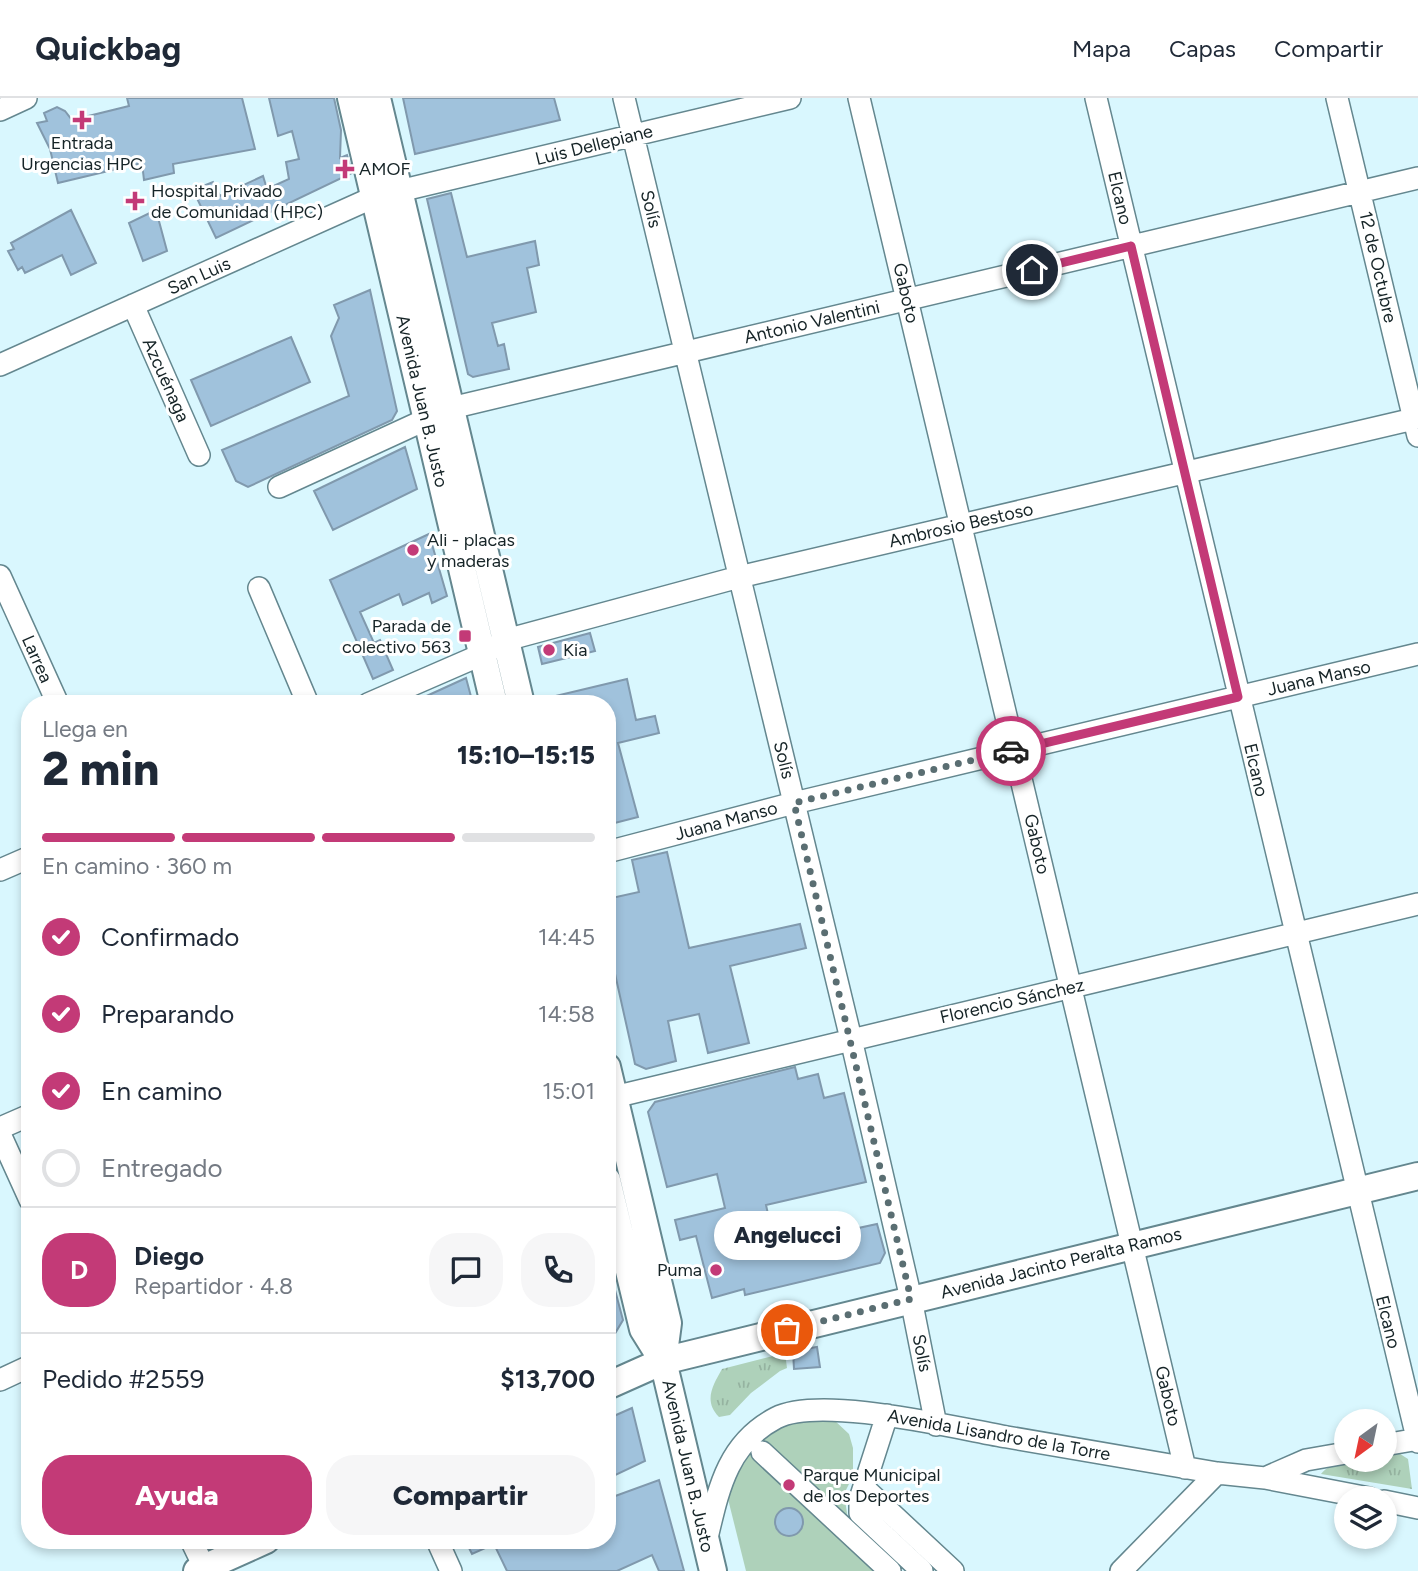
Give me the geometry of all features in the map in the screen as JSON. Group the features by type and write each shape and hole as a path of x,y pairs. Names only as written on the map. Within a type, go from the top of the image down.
{"main road":[{"name":"Avenida Juan B. Justo","path":"351,98 387,194 451,408 519,695"},
{"name":"Avenida Juan B. Justo","path":"377,98 387,194 427,420 492,695"},
{"name":"Avenida Juan B. Justo","path":"616,1119 668,1323 663,1361"},
{"name":"Avenida Jacinto Peralta Ramos","path":"616,1382 663,1361 1418,1176"},
{"name":"Avenida Juan B. Justo","path":"616,1217 643,1329 663,1361 713,1571"},
{"path":"203,1570 246,1549"}],"street":[{"path":"0,110 26,98"},
{"name":"Solís","path":"624,98 851,1039 911,1299 936,1424"},
{"name":"Luis Dellepiane","path":"387,194 790,98"},
{"name":"Gaboto","path":"859,98 1185,1468"},
{"name":"Elcano","path":"1096,98 1356,1191 1418,1440"},
{"name":"12 de Octubre","path":"1338,98 1417,424"},
{"name":"Antonio Valentini","path":"279,487 451,408 1418,178"},
{"name":"San Luis","path":"0,365 387,194"},
{"name":"Azcuénaga","path":"133,305 199,455"},
{"name":"Ambrosio Bestoso","path":"389,695 482,654 506,640 739,576 1185,472 1417,424"},
{"name":"Larrea","path":"0,576 8,614 53,695"},
{"path":"259,588 304,695"},
{"name":"Juana Manso","path":"616,850 794,803 1418,654"},
{"path":"0,870 21,861"},
{"name":"Florencio Sánchez","path":"616,1098 1418,904"},
{"path":"0,1128 21,1119"},
{"path":"0,1134 21,1180"},
{"path":"0,1380 21,1370"},
{"name":"Avenida Lisandro de la Torre","path":"706,1543 727,1466 746,1438 777,1417 797,1411 821,1409 887,1415 1185,1468 1265,1478 1334,1491"},
{"path":"887,1415 860,1499 860,1514 922,1571"},
{"path":"1397,1443 1418,1440"},
{"path":"762,1452 890,1571"},
{"path":"1265,1478 1306,1460 1334,1454"},
{"path":"1121,1571 1217,1473"},
{"path":"864,1488 953,1571"},
{"path":"1397,1503 1418,1507"},
{"path":"195,1549 203,1570"},
{"path":"441,1549 451,1571"}],"green space":[{"path":"785,1353 787,1368 751,1393 730,1415 719,1417 711,1405 711,1393 722,1369"},
{"name":"Parque Municipal de los Deportes","path":"833,1419 849,1434 853,1448 853,1476 844,1494 850,1532 890,1571 746,1571 727,1495 736,1462 786,1420"},
{"path":"1397,1452 1408,1459 1412,1489 1321,1474 1333,1465 1334,1472 1397,1472"}],"building":[{"path":"127,98 242,98 255,149 173,164 174,173 144,180 142,163 58,183 50,149 37,123 47,121 44,113 57,107 65,111 72,120 129,106"},
{"path":"269,98 334,98 341,130 340,158 347,155 352,173 216,238 193,190 213,182 220,196 263,176 267,189 289,179 286,162 299,159 292,131 278,136"},
{"path":"403,98 554,98 560,120 415,154"},
{"path":"451,193 467,257 535,241 539,265 527,268 536,312 492,323 498,346 504,344 509,369 473,377 468,374 427,199"},
{"path":"71,210 96,263 71,275 62,255 25,273 22,267 18,270 8,251 14,249 11,243"},
{"path":"156,210 167,251 143,261 129,223"},
{"path":"370,290 397,411 392,420 248,487 236,481 222,450 349,396 331,336 339,318 334,305"},
{"path":"291,337 310,382 211,426 191,380"},
{"path":"405,447 417,489 333,530 314,491"},
{"path":"429,534 447,596 432,603 429,593 403,605 399,594 360,612 374,643 380,640 393,670 373,679 330,580"},
{"path":"590,633 595,651 542,664 538,647"},
{"path":"466,678 471,695 429,695"},
{"path":"627,679 636,720 655,716 659,733 618,743 638,817 616,823 616,695 560,695"},
{"path":"667,852 689,948 800,924 806,948 730,966 749,1043 708,1053 699,1014 668,1021 676,1061 646,1069 635,1064 616,978 616,897 639,892 632,860"},
{"path":"795,1067 798,1079 818,1074 824,1098 844,1093 866,1182 766,1205 775,1246 877,1224 885,1253 880,1263 745,1295 744,1289 712,1298 696,1236 680,1240 675,1220 725,1208 717,1174 667,1187 648,1112 655,1102"},
{"path":"616,1294 623,1320 616,1332"},
{"path":"817,1347 820,1367 794,1369 793,1351"},
{"path":"632,1408 645,1461 616,1475 616,1415"},
{"path":"659,1480 684,1571 659,1571 652,1555 617,1571 507,1571 496,1549 616,1549 616,1496"},
{"path":"789,1508 799,1512 803,1522 799,1532 789,1536 779,1532 775,1522 779,1512"},
{"path":"470,1549 483,1549 472,1554"}],"way so far":[{"path":"787,1330 911,1299 794,803 1011,751"}],"place":[{"name":"Entrada Urgencias HPC","path":"82,120"},
{"name":"AMOF","path":"345,169"},
{"name":"Hospital Privado de Comunidad (HPC)","path":"135,201"},
{"name":"Ali - placas y maderas","path":"413,550"},
{"name":"Parada de colectivo 563","path":"465,636"},
{"name":"Kia","path":"549,650"},
{"name":"Puma","path":"716,1270"},
{"name":"Angelucci","path":"787,1330"},
{"name":"Parque Municipal de los Deportes","path":"789,1485"}],"route":[{"path":"1011,751 1238,697 1131,246 1032,270"}]}
